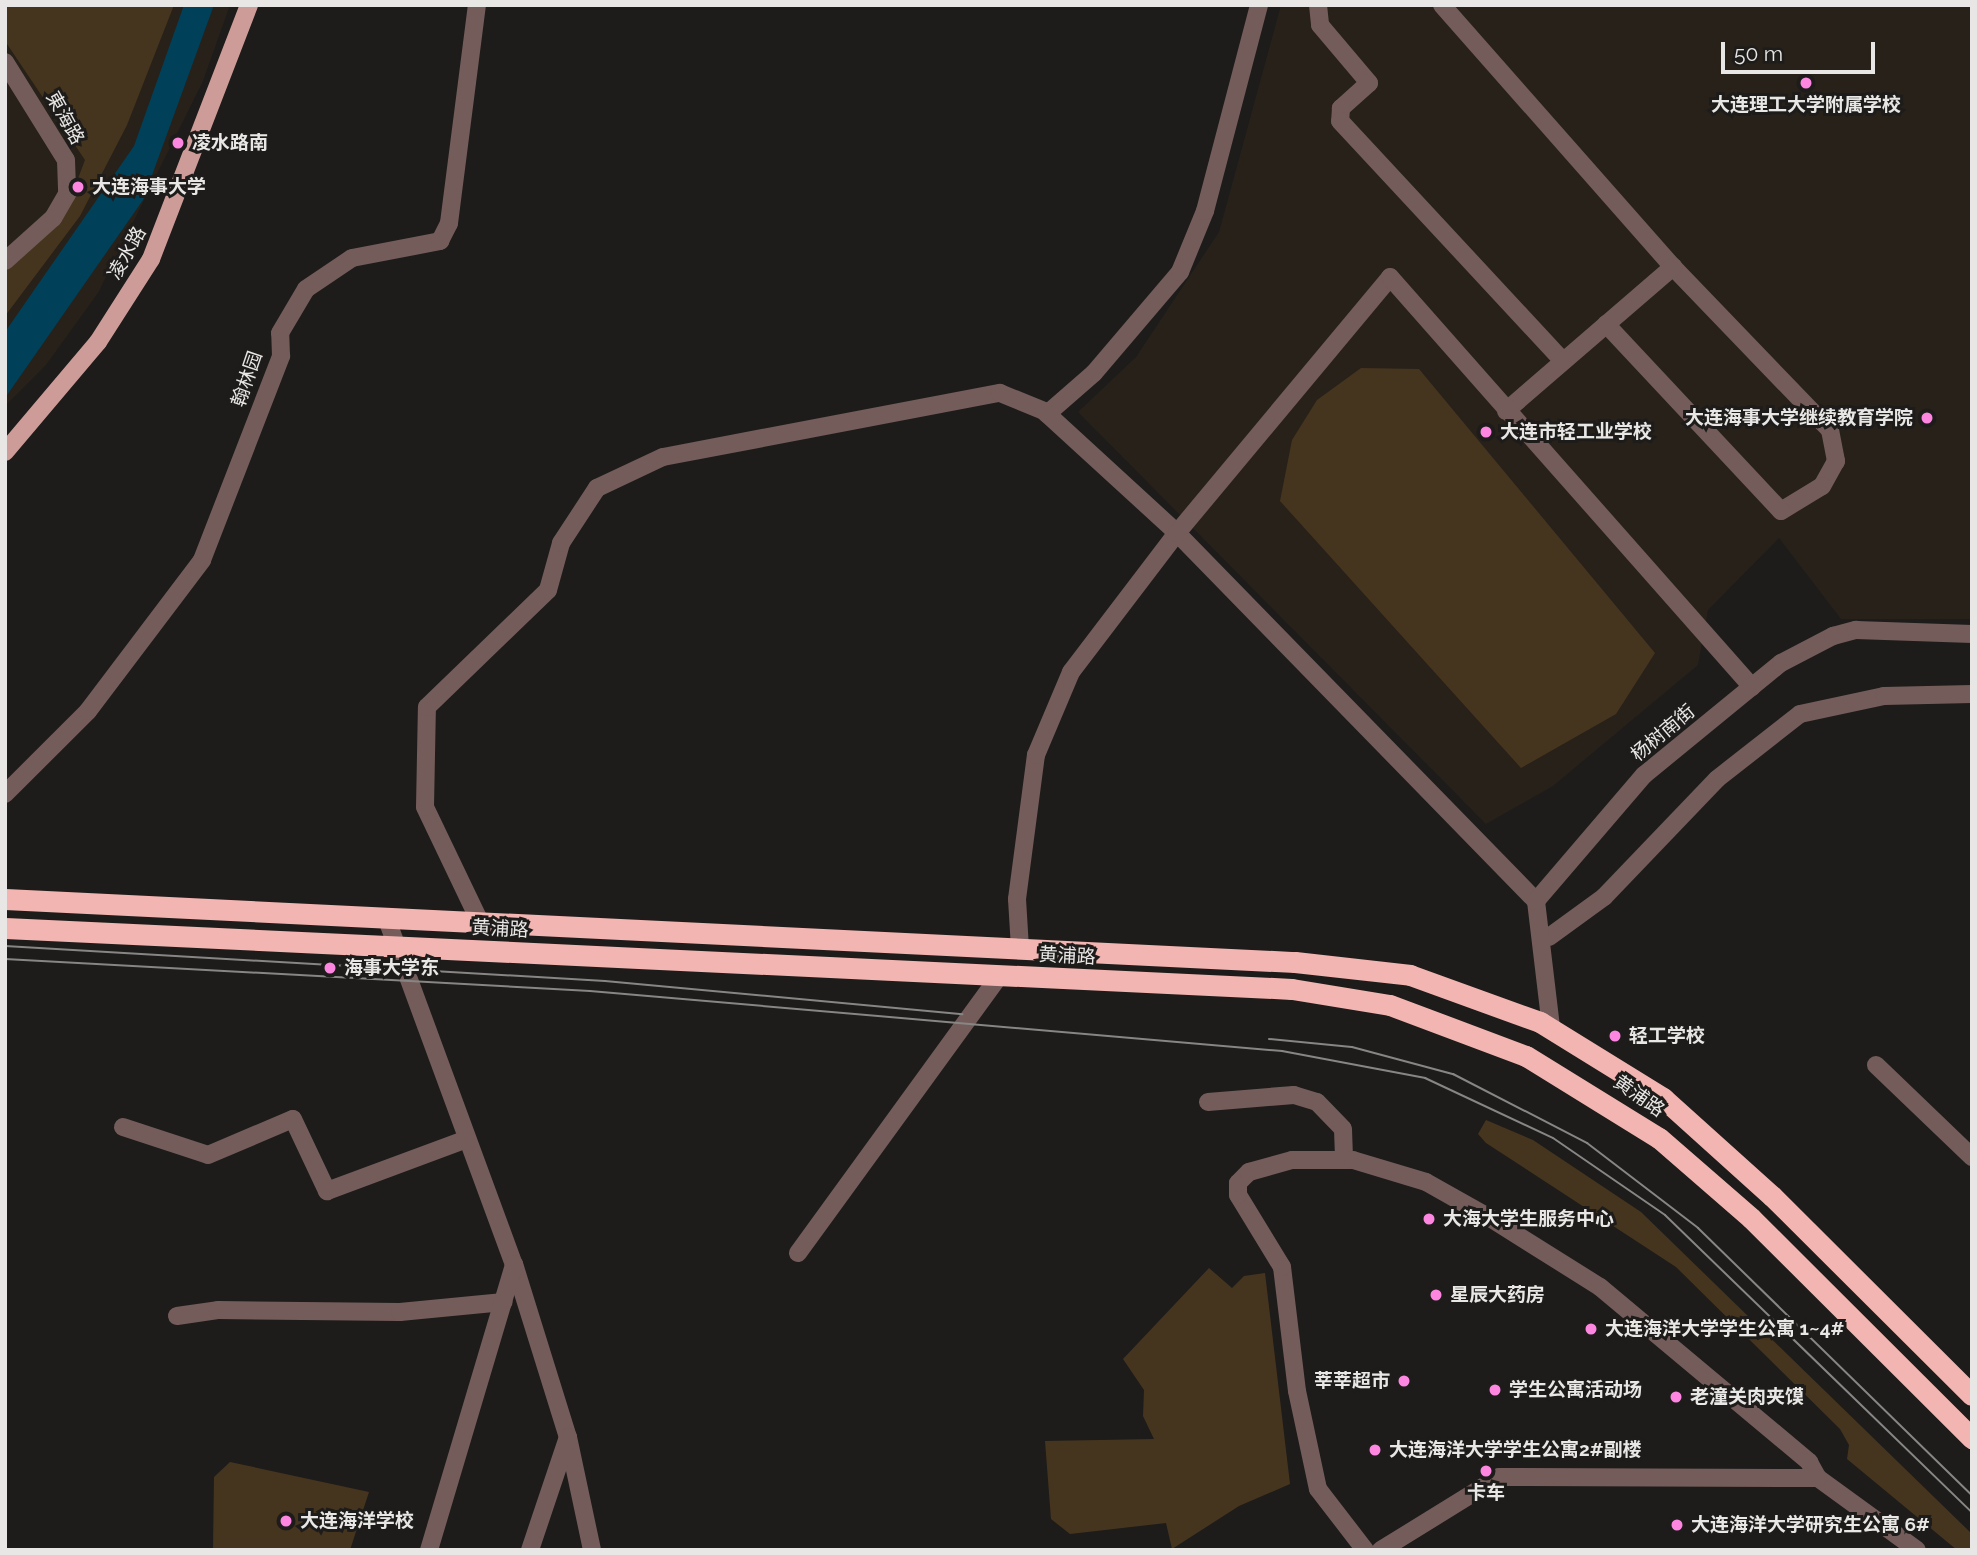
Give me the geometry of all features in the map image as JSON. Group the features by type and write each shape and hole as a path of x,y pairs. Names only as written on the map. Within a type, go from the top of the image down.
{"highway":[{"name":"黄浦路","path":"5,899 1020,948 1380,969 1464,991 1551,1027 1622,1069 1700,1129 1972,1395"},
{"name":"黄浦路","path":"5,928 1000,975 1341,996 1432,1017 1525,1056 1628,1115 1697,1168 1972,1438"}],"main road":[{"name":"凌水路","path":"5,452 98,342 151,259 250,5"}],"street":[{"name":"翰林园","path":"5,794 88,711 202,560 281,356 280,332 306,289 352,258 440,241 449,223 477,5"},
{"path":"1047,414 1094,373 1180,272 1205,211 1259,5"},
{"path":"1318,5 1320,25 1369,83 1341,108 1340,121 1563,361"},
{"path":"1442,5 1673,267 1830,430 1836,461 1822,486 1781,512 1606,324"},
{"name":"東海路","path":"5,62 66,160 67,194 52,218 5,261"},
{"path":"1506,411 1673,267"},
{"path":"1020,948 1017,899 1036,755 1071,671 1177,533 1390,276 1506,411 1752,687"},
{"path":"480,922 425,807 427,707 548,590 561,543 597,488 663,457 1000,393 1047,414 1177,533 1536,901 1551,1027"},
{"name":"杨树南街","path":"1536,901 1644,775 1752,687 1833,636 1856,630 1972,634"},
{"path":"1549,936 1604,897 1717,779 1800,714 1884,696 1972,694"},
{"path":"386,917 514,1264 568,1437 592,1550"},
{"path":"797,1253 1000,975"},
{"path":"1876,1065 1972,1157"},
{"path":"1208,1102 1294,1095 1317,1102 1343,1129 1344,1158"},
{"path":"123,1127 208,1155 293,1119 327,1191 467,1139"},
{"path":"1365,1550 1332,1513 1311,1470 1278,1250 1248,1216 1238,1183 1249,1172 1292,1160 1344,1158 1426,1182 1600,1287 1809,1462 1818,1478 1917,1550"},
{"path":"429,1550 514,1264"},
{"path":"177,1316 218,1310 400,1312 504,1302"},
{"path":"530,1550 568,1437"},
{"path":"1381,1550 1499,1477 1818,1478"}],"shaded area":[{"name":"大连海事大学","path":"5,5 230,5 203,81 98,293 46,365 5,406"},
{"path":"5,5 174,5 127,125 80,216 5,316 5,269 63,218 85,160 5,41"},
{"name":"大连市轻工业学校","path":"1281,5 1972,5 1972,619 1841,619 1779,538 1708,610 1698,665 1553,786 1486,824 1078,412 1136,357 1219,232"},
{"path":"1361,368 1419,369 1655,653 1616,714 1521,768 1280,501 1292,440 1317,400"},
{"path":"1486,1120 1533,1140 1641,1212 1972,1534 1972,1550 1957,1550 1847,1459 1849,1445 1840,1429 1676,1267 1486,1143 1478,1134"},
{"path":"1209,1268 1232,1288 1244,1276 1265,1273 1290,1484 1239,1506 1172,1549 1166,1523 1070,1534 1051,1519 1045,1441 1154,1439 1143,1416 1144,1390 1123,1359"},
{"name":"大连海洋学校","path":"230,1462 369,1492 350,1550 213,1550 214,1477"}],"water":[{"path":"184,5 214,5 143,200 5,398 5,332 134,146"}],"tram line":[{"path":"5,946 605,981 962,1014"},
{"path":"5,959 590,991 1282,1051 1425,1078 1553,1138 1665,1215 1972,1512"},
{"path":"1269,1039 1352,1047 1453,1074 1587,1143 1698,1228 1972,1495"}],"place":[{"name":"大连理工大学附属学校","path":"1806,83"},
{"name":"凌水路南","path":"178,143"},
{"name":"大连海事大学","path":"78,187"},
{"name":"大连海事大学继续教育学院","path":"1927,418"},
{"name":"大连市轻工业学校","path":"1486,432"},
{"name":"海事大学东","path":"330,968"},
{"name":"轻工学校","path":"1615,1036"},
{"name":"大海大学生服务中心","path":"1429,1219"},
{"name":"星辰大药房","path":"1436,1295"},
{"name":"大连海洋大学学生公寓 1~4#","path":"1591,1329"},
{"name":"莘莘超市","path":"1404,1381"},
{"name":"学生公寓活动场","path":"1495,1390"},
{"name":"老潼关肉夹馍","path":"1676,1397"},
{"name":"大连海洋大学学生公寓2#副楼","path":"1375,1450"},
{"name":"卡车","path":"1486,1471"},
{"name":"大连海洋学校","path":"286,1521"},
{"name":"大连海洋大学研究生公寓 6#","path":"1677,1525"}]}
